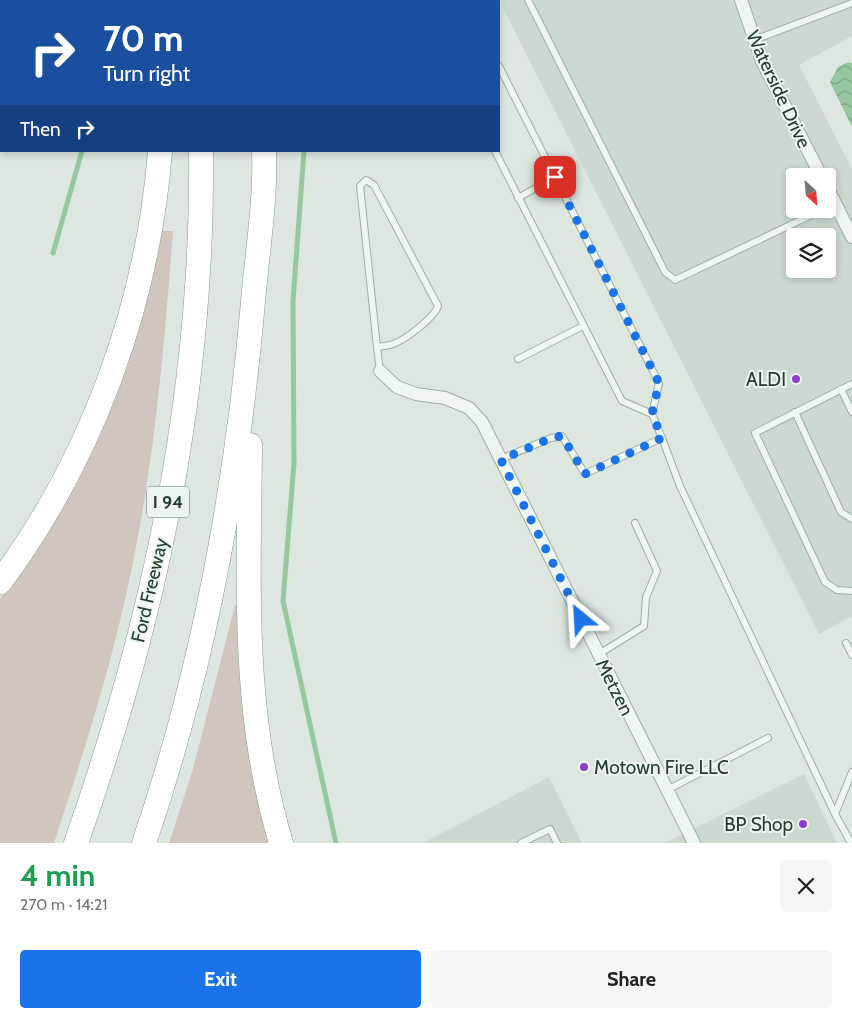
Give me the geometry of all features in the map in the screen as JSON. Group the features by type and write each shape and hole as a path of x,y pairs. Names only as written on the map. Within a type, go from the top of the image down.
{"highway":[{"path":"0,582 39,525 90,427 107,382 140,282 157,188 160,152"},
{"name":"Ford Freeway","path":"76,843 113,729 140,633 176,459 185,398 197,275 201,152"},
{"path":"144,843 183,717 222,545 237,450 250,332 264,152"},
{"path":"250,332 249,659 258,744 281,843"}],"street":[{"name":"Waterside Drive","path":"741,0 754,40 817,168"},
{"path":"836,216 852,236"},
{"name":"Metzen","path":"380,371 397,387 416,394 445,398 469,408 482,422 694,843"}],"lane":[{"path":"528,0 665,272 675,280 806,218"},
{"path":"754,40 852,3"},
{"path":"500,68 659,383 652,414 680,486 848,842"},
{"path":"495,152 582,326 622,401 652,414"},
{"path":"518,198 555,177"},
{"path":"377,347 392,345 407,338 436,313 438,306 374,185 366,180 360,186 377,347 380,371"},
{"path":"518,359 582,326"},
{"path":"852,384 754,433 825,582 837,590 852,591"},
{"path":"841,389 852,412"},
{"path":"795,412 841,512 852,519"},
{"path":"501,460 551,438 562,436 585,474 662,438"},
{"path":"599,654 644,626 646,597 657,571 635,523"},
{"path":"846,643 852,655"},
{"path":"667,790 768,738"},
{"path":"835,814 852,772"},
{"path":"521,843 550,829 557,843"}],"shaded area":[{"path":"500,0 852,0 852,36 799,65 852,169 852,616 819,634"},
{"path":"160,231 173,231 159,390 143,508 120,623 89,734 54,843 0,843 0,599 22,568"},
{"path":"235,605 239,606 271,843 169,843 193,769"},
{"path":"804,774 837,843 665,843"},
{"path":"549,777 582,843 423,843"}],"water":[{"path":"848,62 852,63 852,127 830,82 838,67"}],"waterway":[{"path":"53,253 82,152"},
{"path":"304,152 293,301 294,463 283,601 336,843"}],"place":[{"name":"ALDI","path":"796,379"},
{"name":"Motown Fire LLC","path":"584,767"},
{"name":"BP Shop","path":"803,824"}],"route":[{"path":"555,177 659,383 652,414 662,438 585,474 562,436 551,438 501,460 581,619"}]}
